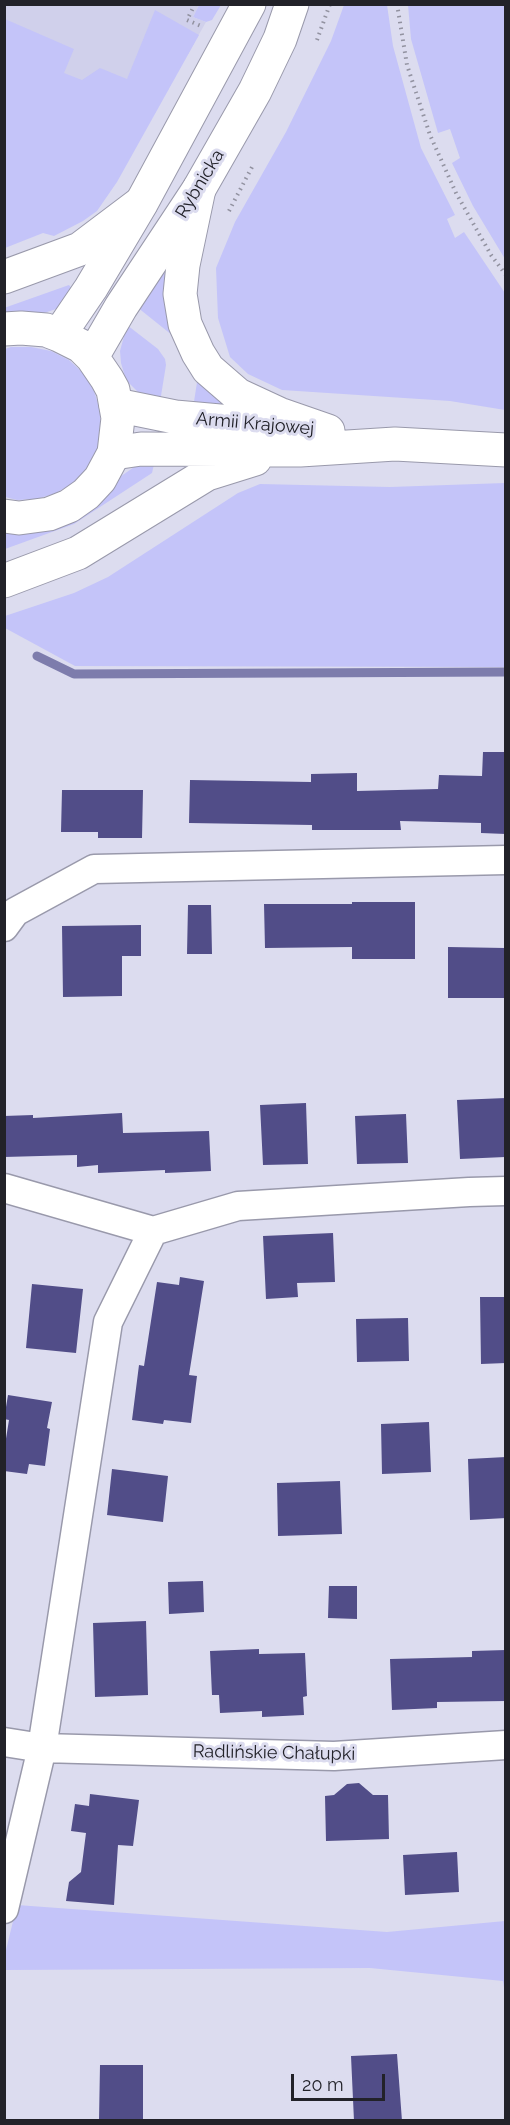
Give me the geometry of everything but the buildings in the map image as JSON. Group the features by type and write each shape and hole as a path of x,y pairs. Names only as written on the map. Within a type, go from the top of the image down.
{"main road":[{"path":"59,335 91,288 142,202 249,4"},
{"name":"Rybnicka","path":"92,357 121,308 199,189 255,91 280,39 292,4"},
{"path":"199,189 183,265 180,294 185,324 198,353 208,369 238,395 279,414 328,431"},
{"path":"4,277 80,249 142,202"},
{"path":"4,329 33,329 59,335 81,346 92,357 107,379 116,405 118,429 114,453 100,479 86,494 69,506 49,514 34,517 4,516"},
{"name":"Armii Krajowej","path":"116,405 175,417 328,431 394,444"},
{"name":"Armii Krajowej","path":"114,453 141,449 300,450 394,444 506,450"},
{"path":"4,581 78,552 207,474 256,459 300,450"}],"street":[{"path":"4,927 15,912 94,869 506,860"},
{"path":"4,1188 153,1231 238,1206 506,1191"},
{"path":"4,1910 42,1748 108,1322 153,1231"},
{"name":"Radlińskie Chałupki","path":"4,1742 42,1748 334,1756 506,1745"}],"path":[{"path":"195,4 187,21 203,27"},
{"path":"313,48 330,4"},
{"path":"397,4 407,65 430,135 456,193 491,255 506,275"},
{"path":"226,216 253,166"}],"shaded area":[{"path":"199,4 221,5 212,20 206,22 193,17"},
{"path":"4,5 199,5 193,17 206,22 138,143 5,86"},
{"path":"344,5 387,5 393,46 421,148 455,215 447,219 455,238 464,232 505,293 505,410 450,401 282,390 248,374 230,357 218,318 216,268 235,222 286,132 331,41"},
{"path":"408,5 506,6 505,259 473,206 452,163 460,158 450,129 438,133 411,39"},
{"path":"155,10 199,35 117,182 97,211 83,221 54,236 43,233 5,248 5,19 74,49 64,73 82,80 100,68 127,79"},
{"path":"165,261 177,339 137,307"},
{"path":"69,285 75,292 69,302 56,309 44,313 5,315 4,308"},
{"path":"127,325 158,349 165,359 160,402 141,395 126,380 120,351"},
{"path":"31,347 51,351 69,360 84,374 94,391 100,410 101,430 97,450 87,468 73,483 56,493 37,499 17,500 5,497 5,349"},
{"path":"198,376 247,415 193,408"},
{"path":"154,464 152,473 74,524 5,549 5,532 117,479 137,465"},
{"path":"505,483 505,667 75,666 5,628 5,616 74,593 108,577 238,493 260,484 390,487"},
{"path":"17,1905 387,1932 505,1921 505,1994 503,1981 370,1968 5,1970 5,1954"}],"waterway":[{"path":"37,656 74,674 506,672"}]}
